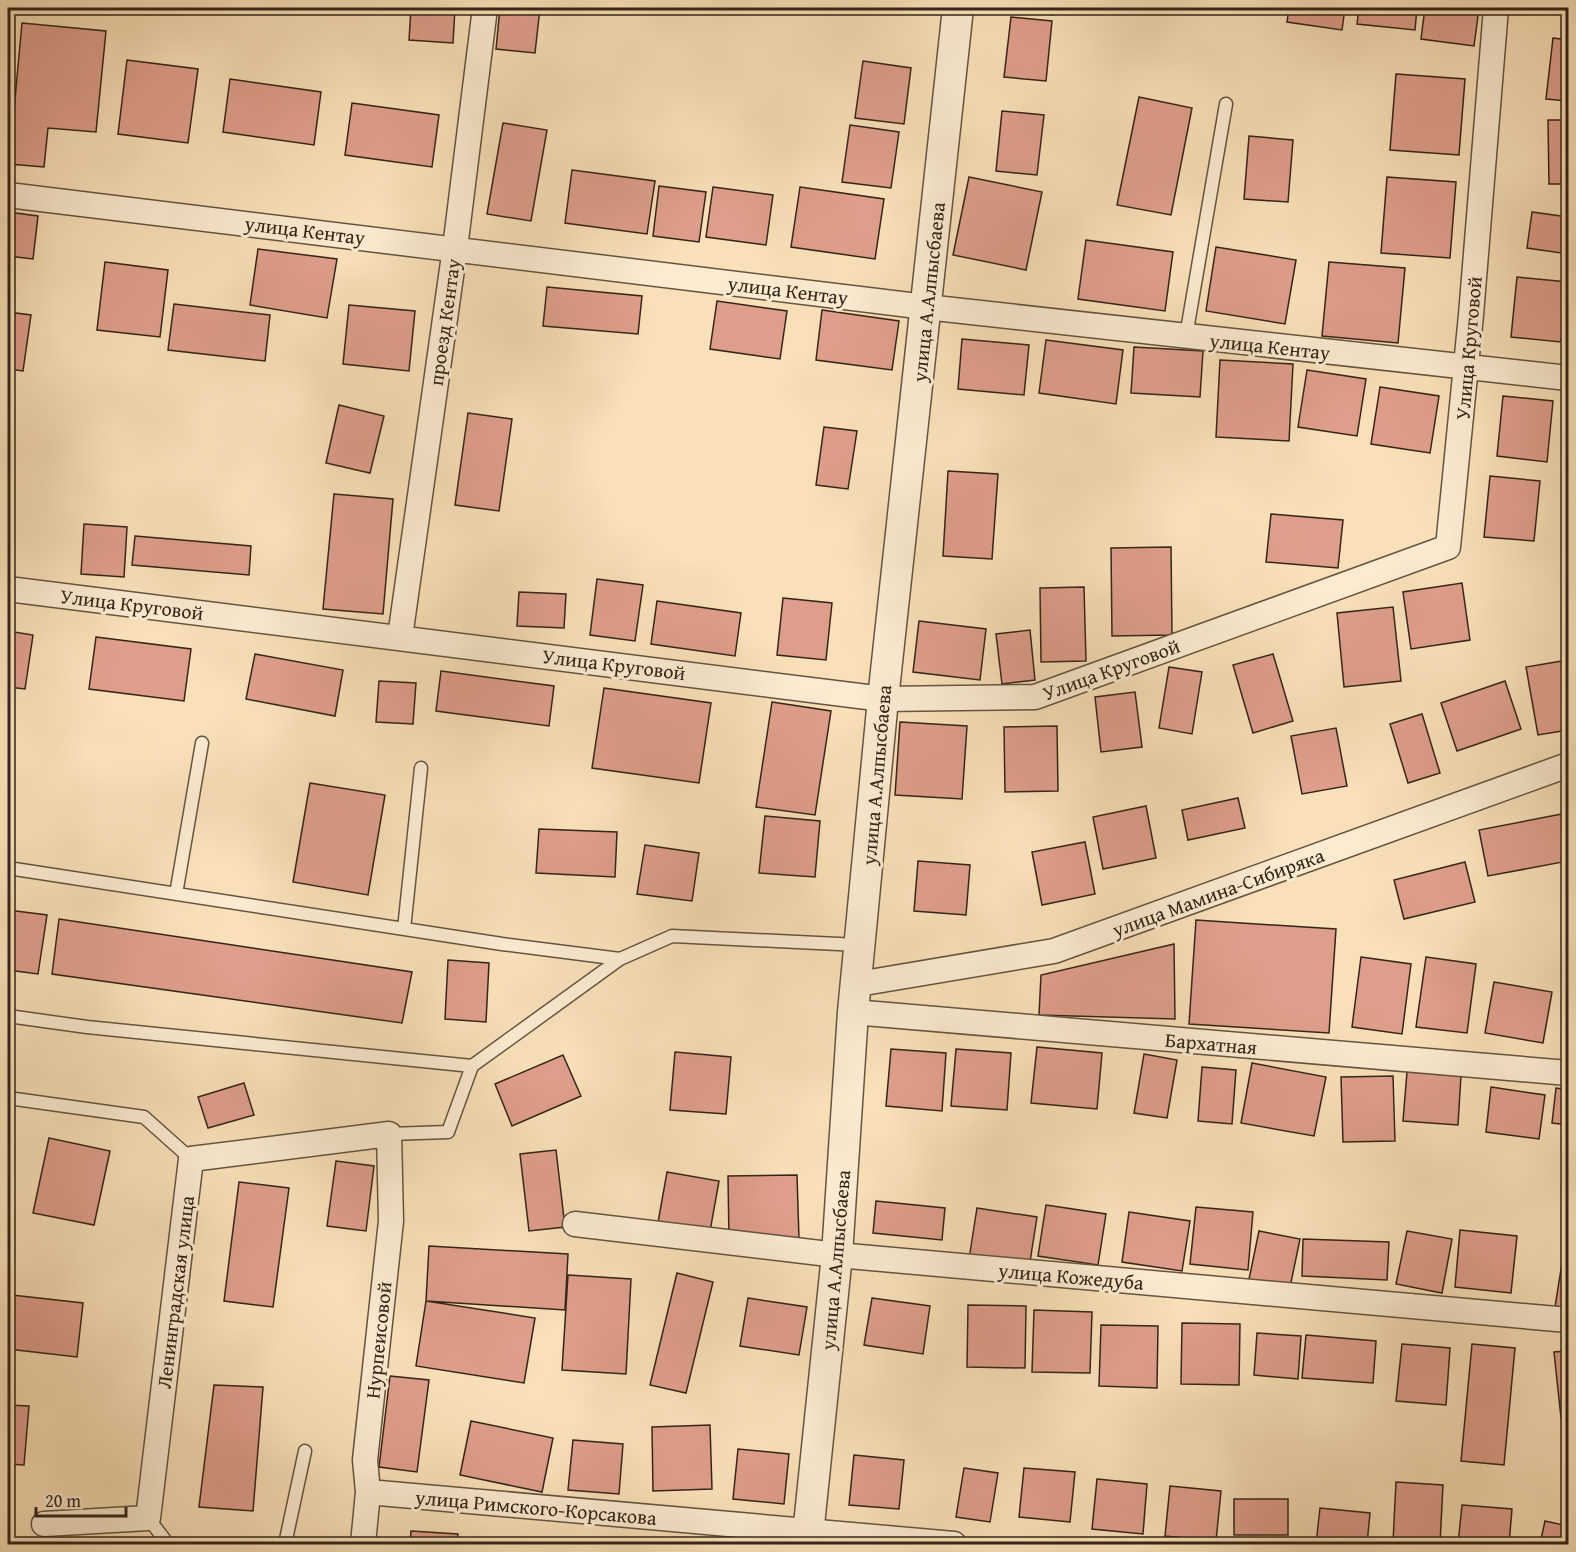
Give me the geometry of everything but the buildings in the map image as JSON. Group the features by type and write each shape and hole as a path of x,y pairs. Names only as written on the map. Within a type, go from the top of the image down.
{"street":[{"name":"проезд Кентау","path":"400,637 455,248 485,8"},
{"name":"улица А.Алпысбаева","path":"807,1538 837,1255 860,945 883,699 958,8"},
{"name":"Улица Круговой","path":"8,589 883,699 1035,697 1448,547 1466,368 1496,8"},
{"name":"улица Кентау","path":"8,195 455,248 926,308 1569,378"},
{"name":"улица Мамина-Сибиряка","path":"856,998 1054,951 1569,765"},
{"name":"Бархатная","path":"856,998 1569,1073"},
{"path":"191,1159 389,1134"},
{"name":"Нурпеисовой","path":"363,1545 369,1492 365,1460 391,1221 389,1134"},
{"name":"Ленинградская улица","path":"148,1518 191,1159"},
{"name":"улица Кожедуба","path":"575,1224 837,1255 1569,1320"},
{"name":"улица Римского-Корсакова","path":"369,1492 807,1538 954,1545"},
{"path":"44,1524 148,1518"}],"lane":[{"path":"1186,336 1226,104"},
{"path":"176,894 202,743"},
{"path":"404,929 421,768"},
{"path":"8,868 404,929 620,959"},
{"path":"389,1134 448,1132 472,1066 620,959 672,936 860,945"},
{"path":"8,1016 87,1027 472,1066"},
{"path":"8,1098 144,1118 191,1159"},
{"path":"285,1545 305,1450"},
{"path":"148,1518 168,1545"}]}
